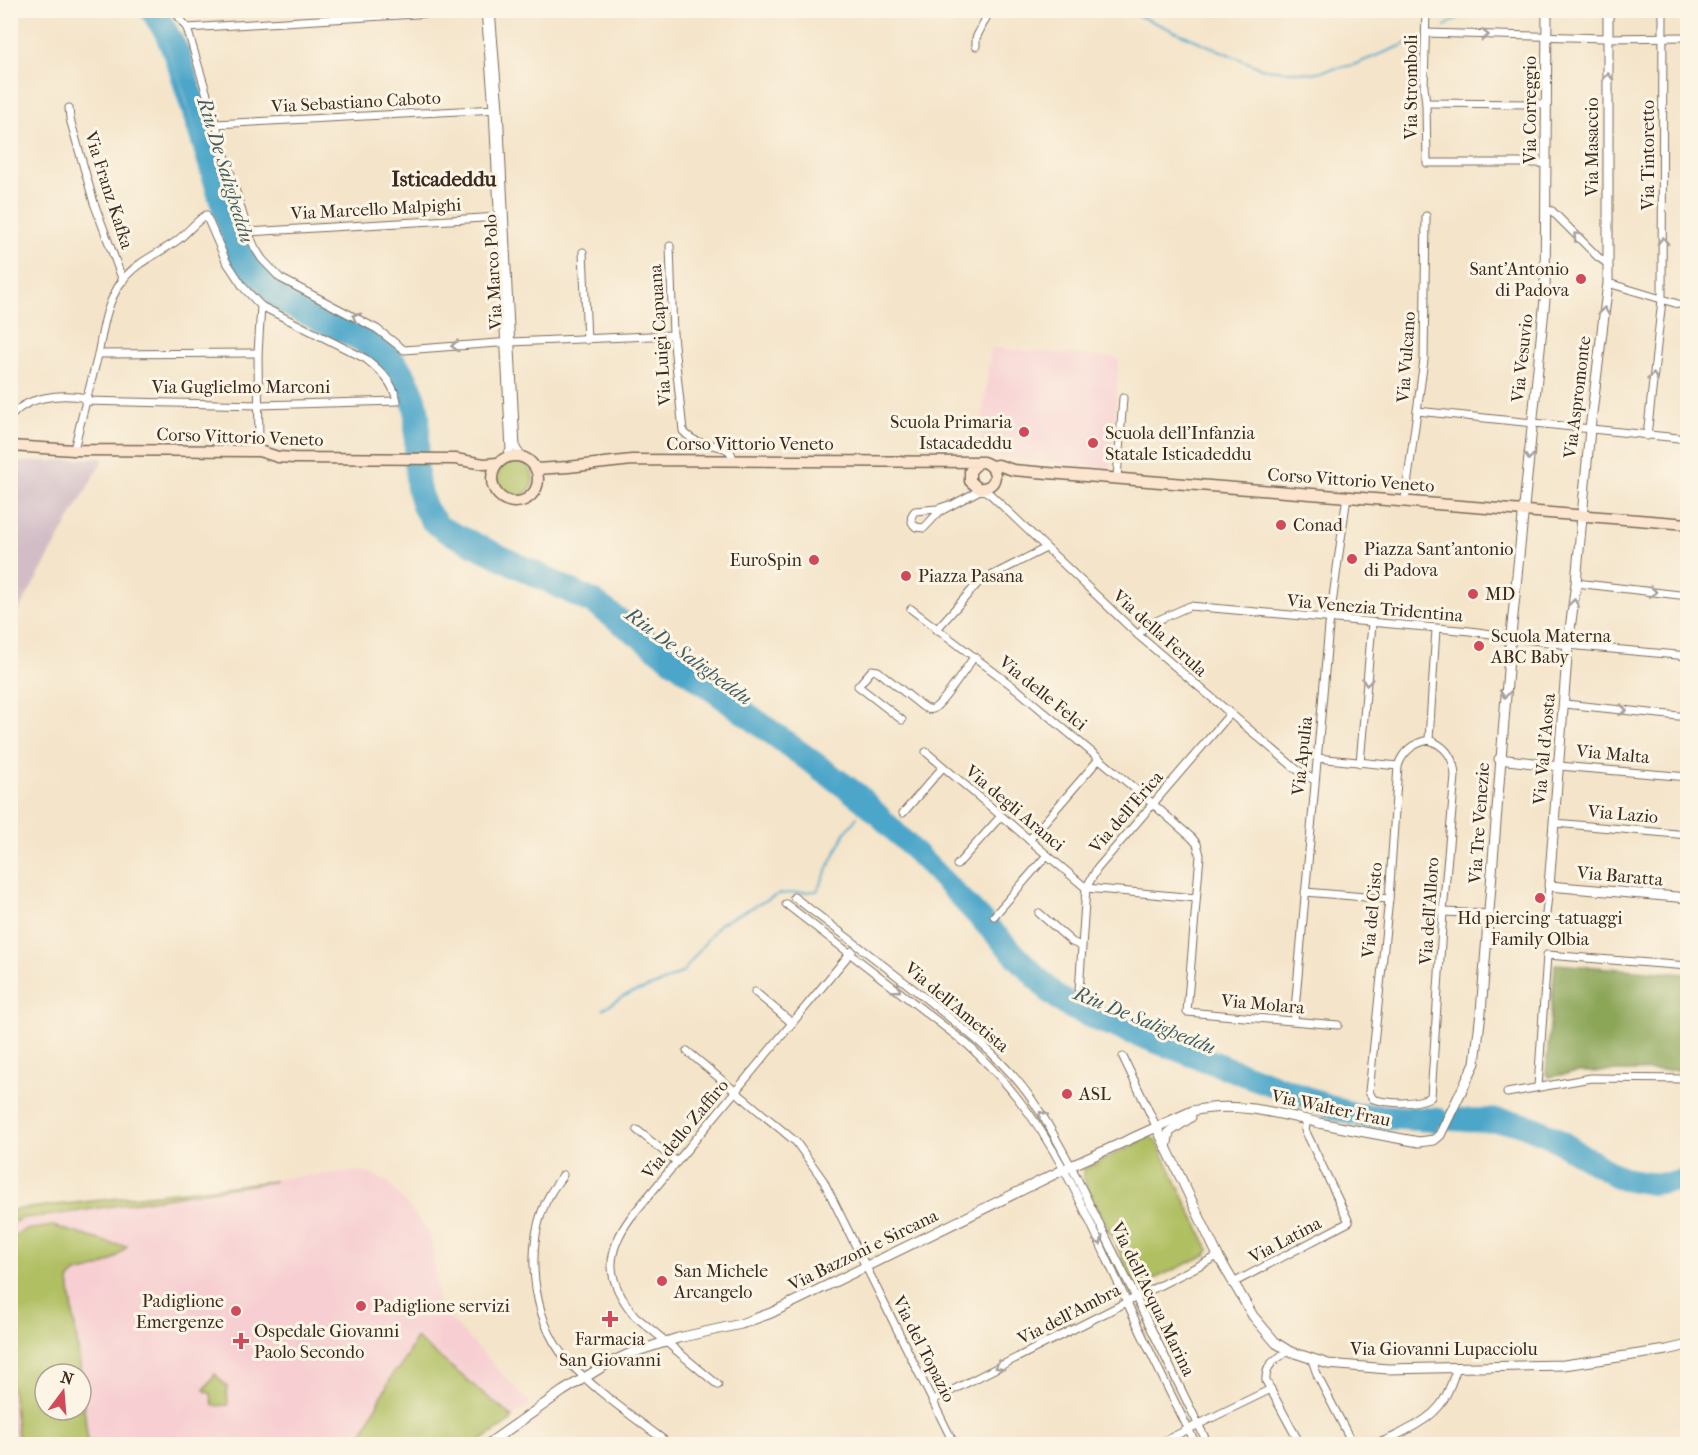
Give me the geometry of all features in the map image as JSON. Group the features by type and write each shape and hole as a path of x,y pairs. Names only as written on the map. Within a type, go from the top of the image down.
{"main road":[{"name":"Corso Vittorio Veneto","path":"10,446 74,450 259,451 278,457 294,458 430,458 484,464 502,461"},
{"path":"468,461 483,470 492,481 498,495 512,502 526,500 536,489 538,483 536,469 517,456 502,461 492,474 492,481"},
{"name":"Corso Vittorio Veneto","path":"536,469 617,460 977,464"},
{"path":"985,463 991,466 989,484 975,487 970,479 971,469 977,464 985,463"},
{"name":"Corso Vittorio Veneto","path":"932,464 956,469 970,479"},
{"name":"Corso Vittorio Veneto","path":"991,466 998,465 1013,470 1688,524"},
{"name":"Corso Vittorio Veneto","path":"536,489 548,476 568,467"},
{"name":"Corso Vittorio Veneto","path":"989,484 1013,470"}],"street":[{"path":"174,10 187,28 248,232 262,259 280,278 377,329 404,350 673,335"},
{"path":"187,28 484,10"},
{"name":"Via Marco Polo","path":"484,10 496,109"},
{"name":"Via Marco Polo","path":"491,10 508,343 516,448 523,458"},
{"path":"975,46 976,38 990,10"},
{"name":"Via Stromboli","path":"1426,10 1424,87 1427,163 1546,163"},
{"name":"Via Correggio","path":"1546,210 1547,10"},
{"name":"Via Masaccio","path":"1608,10 1608,283"},
{"name":"Via Tintoretto","path":"1647,435 1662,300 1663,10"},
{"path":"1426,33 1608,38 1688,37"},
{"path":"1426,104 1546,104"},
{"name":"Via Franz Kafka","path":"69,108 70,119 94,203 123,280"},
{"name":"Via Sebastiano Caboto","path":"215,124 496,109"},
{"path":"1546,210 1552,211 1608,264"},
{"name":"Via Vesuvio","path":"1524,510 1545,299 1546,210"},
{"path":"74,450 102,332 113,297 123,280 142,262 178,239 206,215 225,261 244,288 261,306 258,353 259,451"},
{"name":"Via Vulcano","path":"1406,500 1424,360 1426,216"},
{"name":"Via Marcello Malpighi","path":"248,232 502,217"},
{"name":"Via Luigi Capuana","path":"670,246 673,335 683,431 690,439 702,444 728,449 733,460"},
{"path":"583,252 587,339"},
{"path":"1608,283 1688,307"},
{"name":"Via Aspromonte","path":"1581,515 1608,283"},
{"name":"Via Guglielmo Marconi","path":"10,418 17,408 34,400 76,396 86,400 260,405 397,401 392,385 381,371 366,359 261,306"},
{"name":"Via Marco Polo","path":"502,461 510,448 508,343"},
{"path":"98,354 258,353"},
{"path":"1117,478 1123,398"},
{"path":"1417,411 1688,439"},
{"path":"963,499 968,491 970,479"},
{"path":"949,505 927,526 916,527 912,523 913,513 918,510 925,511 949,505 989,484"},
{"name":"Via della Ferula","path":"989,484 996,498 1138,634 1296,769 1314,780"},
{"name":"Via Apulia","path":"1294,1021 1330,620 1347,496"},
{"name":"Via Tre Venezie","path":"1443,1131 1476,1063 1490,914 1510,637 1524,510"},
{"path":"925,511 930,521"},
{"name":"Via Val d'Aosta","path":"1546,914 1581,515"},
{"path":"936,630 979,582 1046,548"},
{"path":"1576,583 1688,596"},
{"name":"Via Venezia Tridentina","path":"1138,634 1147,625 1190,606 1688,656"},
{"name":"Via delle Felci","path":"911,609 1019,691 1197,844 1200,855 1186,1012"},
{"path":"1360,763 1372,624"},
{"path":"1317,758 1398,766 1406,752 1413,746 1428,740 1436,629"},
{"path":"902,720 858,686 872,670 878,671 923,707 930,710 945,696 974,657"},
{"path":"1565,704 1688,717"},
{"name":"Via dell'Erica","path":"1079,991 1086,888 1096,869 1230,714"},
{"name":"Via dell'Alloro","path":"1428,740 1444,748 1454,764 1455,776 1443,912 1431,1097"},
{"name":"Via degli Aranci","path":"926,752 1086,888"},
{"path":"1029,840 1099,759"},
{"name":"Via Malta","path":"1500,759 1688,777"},
{"name":"Via del Cisto","path":"1398,766 1389,899 1368,1092 1373,1098 1382,1101 1420,1103 1431,1097"},
{"path":"903,813 943,767"},
{"path":"957,865 1001,816"},
{"name":"Via Lazio","path":"1555,823 1688,835"},
{"path":"994,916 1047,855"},
{"name":"Via Baratta","path":"1549,886 1688,898"},
{"path":"1086,888 1196,898"},
{"path":"1305,892 1389,899"},
{"name":"Via dell'Ametista","path":"794,897 979,1041 1006,1067 1046,1121 1067,1168"},
{"name":"Via dell'Ametista","path":"786,904 968,1045 1017,1096 1067,1168"},
{"path":"1443,912 1490,914"},
{"path":"1039,913 1072,942 1081,946"},
{"name":"Via dello Zaffiro","path":"718,1385 635,1316 624,1302 617,1290 612,1264 614,1247 620,1233 677,1162 858,945"},
{"path":"1538,1087 1547,955 1688,966"},
{"path":"755,992 792,1023"},
{"name":"Via Molara","path":"1186,1012 1338,1025"},
{"name":"Via del Topazio","path":"687,1051 796,1142 811,1160 867,1267 906,1355 933,1400 954,1444"},
{"name":"Via Giovanni Lupacciolu","path":"1123,1057 1233,1284 1262,1329 1276,1343 1289,1351 1312,1360 1353,1367 1389,1369 1564,1365 1667,1350 1688,1344"},
{"path":"1507,1093 1591,1078 1688,1079"},
{"name":"Via Walter Frau","path":"1156,1126 1192,1111 1229,1106 1262,1110 1419,1142 1434,1140 1443,1131"},
{"name":"Via Walter Frau","path":"1166,1148 1169,1132 1178,1124 1209,1107"},
{"name":"Via Latina","path":"1233,1284 1349,1222 1305,1130 1307,1120"},
{"name":"Via Bazzoni e Sircana","path":"488,1444 584,1377 631,1353 666,1341 741,1324 771,1313 1156,1126"},
{"path":"638,1130 677,1162"},
{"name":"Via dell'Acqua Marina","path":"1067,1168 1136,1297 1208,1444"},
{"name":"Via dell'Acqua Marina","path":"1067,1168 1126,1301 1196,1444"},
{"path":"563,1175 549,1195 537,1233 534,1257 538,1302 550,1333 565,1357 584,1377 669,1444"},
{"name":"Via dell'Ambra","path":"933,1400 1218,1256"},
{"path":"1289,1351 1268,1365 1266,1381 1299,1444"},
{"path":"1312,1360 1318,1377 1347,1433 1352,1441 1358,1444"},
{"path":"1374,1444 1424,1421 1433,1414 1448,1392 1457,1366"},
{"path":"1158,1444 1271,1389"}],"shaded area":[{"path":"991,348 1119,358 1111,468 978,454"},
{"path":"104,458 14,619 10,616 11,463"},
{"name":"Ospedale Giovanni Paolo Secondo","path":"364,1171 388,1182 430,1233 439,1307 531,1404 512,1417 511,1421 476,1444 11,1444 10,1210 220,1189 290,1177"}],"green space":[{"path":"515,461 528,466 533,479 528,492 515,497 502,492 497,479 502,466"},
{"path":"1555,964 1687,974 1687,1070 1579,1072 1549,1077 1546,1073"},
{"path":"1150,1137 1157,1142 1209,1250 1206,1255 1139,1286 1135,1285 1083,1177 1084,1169"},
{"path":"275,1181 23,1218 11,1223 11,1210"},
{"path":"53,1226 127,1246 110,1262 98,1268 75,1273 69,1281 79,1362 33,1362 33,1422 86,1422 88,1444 19,1444 10,1374 11,1238 25,1230"},
{"path":"416,1338 512,1417 511,1421 476,1444 357,1444 395,1370 399,1370"},
{"path":"215,1374 227,1387 228,1405 213,1406 211,1394 204,1390"}],"waterway":[{"name":"Riu De Saligheddu","path":"142,10 159,36 173,72 232,262 255,292 276,308 357,347 378,360 402,392 408,412 410,490 416,510 426,526 442,538 593,612 847,798 864,811 929,875 1046,999 1064,1013 1099,1029 1339,1118 1362,1124 1435,1128 1441,1112 1359,1107 1340,1102 1092,1008 1061,990 863,789 597,594 445,521 435,508 426,483 426,414 421,393 412,372 382,340 305,302 272,279 257,263 245,243 186,51 163,10"},
{"name":"Riu De Saligheddu","path":"153,10 171,36 183,66 231,230 240,253 256,276 276,293 299,308 372,346 393,363 410,384 419,415 418,466 422,498 429,513 441,527 591,599 608,610 875,809 1061,999 1090,1014 1336,1110 1359,1115 1506,1122 1526,1126 1547,1135 1601,1169 1630,1181 1651,1184 1688,1180"},
{"path":"1125,10 1263,69 1312,73 1353,65 1416,40"},
{"path":"1445,26 1471,10"},
{"name":"Riu De Saligheddu","path":"870,810 875,809"},
{"path":"603,1009 624,996 661,983 683,972 719,924 779,894 817,891 845,833 857,817"},
{"name":"Riu De Saligheddu","path":"1688,1172 1663,1176 1640,1175 1621,1169 1547,1125 1518,1115 1457,1112 1451,1127 1515,1130 1546,1143 1617,1185 1651,1191 1688,1187"}],"place":[{"name":"Sant'Antonio di Padova","path":"1581,279"},
{"name":"Scuola Primaria Istacadeddu","path":"1024,432"},
{"name":"Scuola dell'Infanzia Statale Isticadeddu","path":"1093,443"},
{"name":"Conad","path":"1281,525"},
{"name":"Piazza Sant'antonio di Padova","path":"1352,559"},
{"name":"EuroSpin","path":"814,560"},
{"name":"Piazza Pasana","path":"906,576"},
{"name":"MD","path":"1473,594"},
{"name":"Scuola Materna ABC Baby","path":"1479,646"},
{"name":"Hd piercing -tatuaggi Family Olbia","path":"1540,898"},
{"name":"ASL","path":"1067,1094"},
{"name":"San Michele Arcangelo","path":"662,1281"},
{"name":"Padiglione servizi","path":"361,1306"},
{"name":"Padiglione Emergenze","path":"236,1311"},
{"name":"Farmacia San Giovanni","path":"610,1319"},
{"name":"Ospedale Giovanni Paolo Secondo","path":"241,1341"}],"district":[{"name":"Isticadeddu","path":"444,179"}]}
